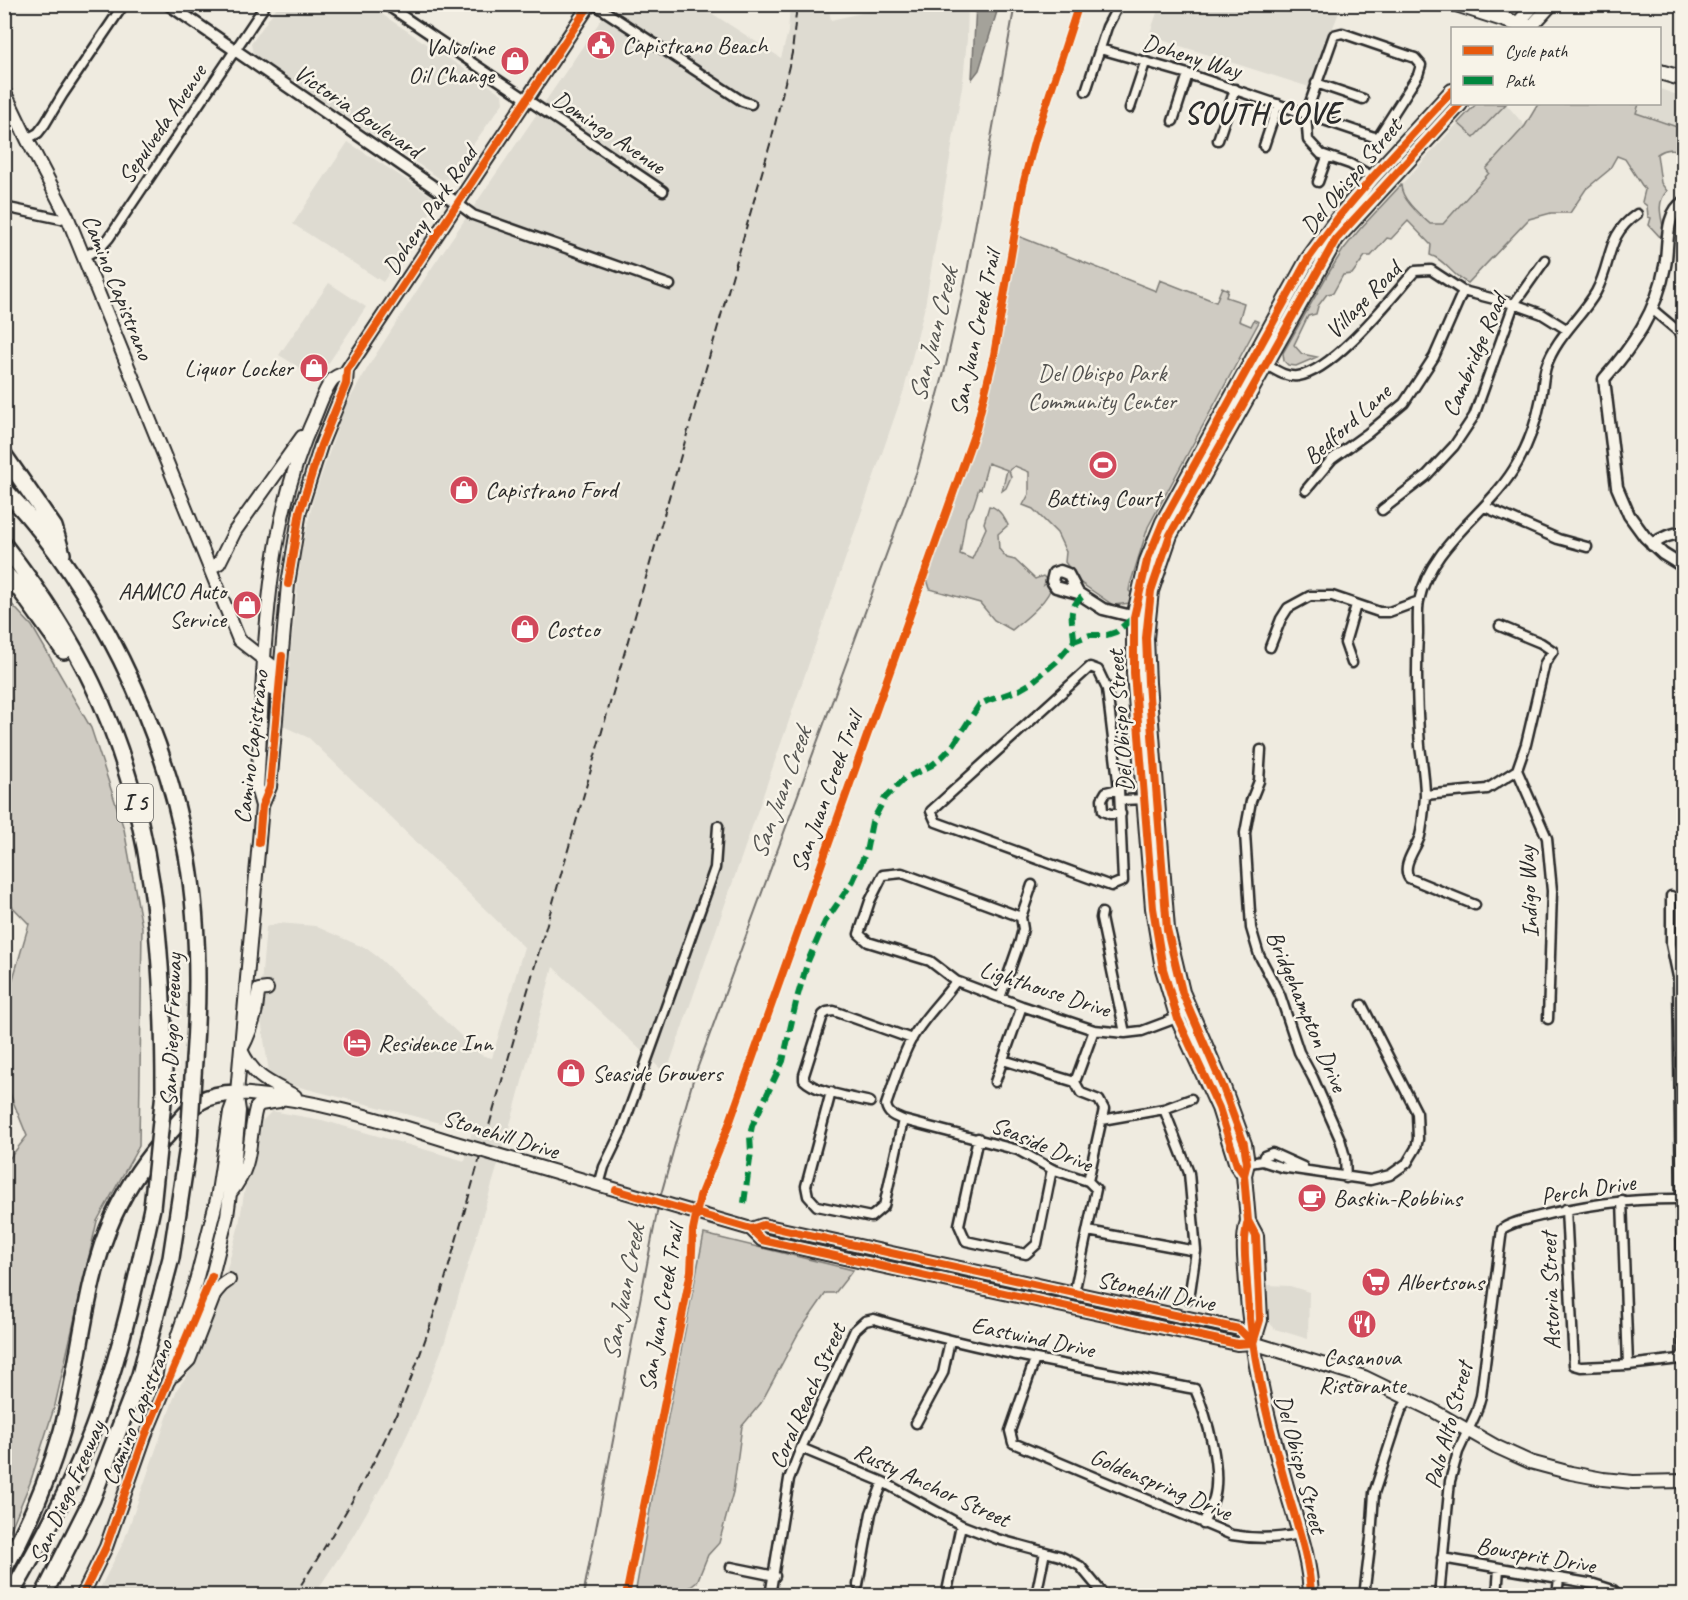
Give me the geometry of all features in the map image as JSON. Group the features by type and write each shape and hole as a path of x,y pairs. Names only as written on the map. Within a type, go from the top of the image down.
{"highway":[{"path":"4,455 54,527 64,562"},
{"name":"San Diego Freeway","path":"4,489 64,562 92,604 117,651 160,757 179,818 187,856 198,959 198,1013 189,1140 171,1258 140,1374 93,1500 43,1596"},
{"name":"San Diego Freeway","path":"4,545 33,582 92,682 128,772 148,861 160,948 164,1092 152,1208 135,1289 116,1359 98,1416 60,1503 10,1596"},
{"path":"4,572 18,587 74,666 128,772"},
{"path":"4,1569 30,1519 49,1473 74,1382 95,1273 114,1215 153,1151 196,1103 217,1094 237,1093"}],"main road":[{"name":"Doheny Park Road","path":"304,441 334,378 345,373 590,4"},
{"path":"1456,4 1524,27"},
{"path":"1524,27 1535,4"},
{"path":"1524,27 1552,4"},
{"path":"1661,73 1683,79"},
{"name":"Camino Capistrano","path":"4,91 67,216 239,640 251,651 265,659"},
{"name":"Del Obispo Street","path":"1260,362 1308,259 1327,232 1373,177 1451,92"},
{"name":"Del Obispo Street","path":"1311,1596 1308,1563 1268,1422 1253,1343 1244,1237 1248,1221 1238,1126 1163,969 1156,931 1152,798 1134,673 1147,561 1163,522 1336,239 1459,105"},
{"name":"Doheny Park Road","path":"321,445 346,384 345,373"},
{"path":"210,568 219,563 235,531 311,425"},
{"name":"Camino Capistrano","path":"262,806 257,788 265,659 277,543 283,510 304,441"},
{"name":"Camino Capistrano","path":"169,1380 181,1326 236,1156 239,1111 237,1093 262,806 270,787 288,584 300,512 321,445"},
{"path":"265,659 271,665 271,707 277,716"},
{"path":"248,968 257,982 267,989 259,990 256,1011 241,1050 249,1066 260,1077 304,1101"},
{"name":"Stonehill Drive","path":"237,1093 271,1095 369,1116 751,1229 762,1240 1238,1344 1253,1343 1364,1377 1497,1448 1530,1462 1571,1473 1633,1482 1683,1481"},
{"path":"223,1197 242,1179 250,1156 256,1108 268,1102 304,1101"},
{"name":"Camino Capistrano","path":"82,1596 106,1547 145,1436 212,1276 222,1238 223,1197"},
{"name":"Stonehill Drive","path":"751,1229 763,1225 1239,1329 1253,1343"},
{"path":"173,1358 197,1291 201,1284 212,1276"},
{"path":"169,1380 189,1360 215,1293 229,1280"},
{"path":"1054,1305 1074,1294"}],"street":[{"path":"27,139 38,133 45,124 124,4"},
{"name":"Victoria Boulevard","path":"168,4 473,215 669,285"},
{"name":"Sepulveda Avenue","path":"83,257 100,248 109,238 266,4"},
{"name":"Domingo Avenue","path":"385,4 663,191"},
{"path":"594,4 742,101 751,104"},
{"name":"Doheny Way","path":"1086,90 1107,27 1119,4"},
{"name":"Doheny Way","path":"1100,49 1235,89 1306,114 1374,137 1379,136 1418,75 1421,65 1415,58 1342,33 1334,35 1316,83 1306,114 1308,140 1321,154 1350,164 1373,177"},
{"path":"1130,108 1146,63"},
{"path":"1173,121 1188,74"},
{"path":"1316,83 1363,99"},
{"path":"1218,140 1235,89"},
{"path":"1264,146 1278,104"},
{"path":"1318,182 1328,156"},
{"path":"1683,202 1677,206 1671,217 1662,284 1653,310 1627,353 1604,379 1617,487 1629,515 1652,545 1683,567"},
{"path":"4,207 61,219 67,216"},
{"path":"1475,905 1409,878 1406,873 1420,836 1425,795 1418,706 1419,601 1431,568 1453,539 1485,507 1518,462 1533,427 1546,367 1566,329 1579,317 1596,292 1606,270 1614,238 1627,221 1637,214"},
{"name":"Cambridge Road","path":"1382,510 1426,476 1454,446 1474,416 1514,304 1545,260"},
{"name":"Village Road","path":"1260,362 1287,376 1299,376 1334,357 1415,271 1431,270 1463,291 1542,314 1566,329"},
{"name":"Bedford Lane","path":"1306,490 1332,459 1404,403 1434,357 1463,291"},
{"path":"1653,310 1683,336"},
{"path":"1485,507 1558,539 1587,547"},
{"path":"1652,545 1660,538 1674,533 1683,533"},
{"path":"1078,593 1103,609 1141,618"},
{"path":"1270,647 1288,608 1310,596 1332,596 1379,612 1389,612 1419,601"},
{"path":"1352,663 1345,643 1356,605"},
{"path":"1425,795 1487,789 1517,770 1526,744 1545,663 1553,651 1541,643 1500,626"},
{"path":"1090,667 1098,669 1107,689 1119,789 1123,881 1111,886 936,822 931,811 1090,667"},
{"name":"Bridgehampton Drive","path":"1261,750 1259,781 1251,801 1245,833 1251,928 1259,955 1280,995 1299,1052 1313,1077 1340,1139 1345,1157 1346,1178"},
{"name":"Indigo Way","path":"1517,770 1547,838 1552,891 1548,1019"},
{"path":"1119,789 1106,792 1102,799 1103,811 1110,814 1121,814"},
{"path":"1120,800 1152,798"},
{"path":"599,1185 604,1167 633,1100 715,868 718,826"},
{"name":"Lighthouse Drive","path":"1021,917 902,873 883,875 870,901 859,934 868,942 930,962 956,981 1094,1030 1125,1033 1142,1031 1184,1015"},
{"path":"1000,998 1020,941 1023,929 1021,917 1032,885"},
{"path":"1622,1200 1628,1365 1680,1359 1683,1353 1681,977 1671,945 1671,896"},
{"path":"1102,914 1125,1033"},
{"path":"831,1092 806,1186 808,1196 817,1206 871,1217 884,1206 903,1120 890,1114 886,1105 900,1063 928,1014 956,981"},
{"path":"1243,1168 1262,1161 1264,1156 1272,1153 1309,1170 1346,1178 1370,1180 1399,1170 1412,1155 1419,1130 1417,1113 1362,1005"},
{"path":"995,1082 1022,1006"},
{"path":"870,1102 831,1092 805,1082 804,1075 821,1018 826,1012 834,1011 912,1039"},
{"path":"1075,1082 1094,1030"},
{"path":"1003,1060 1075,1082 1081,1093 1099,1100 1104,1109 1088,1181"},
{"path":"1102,1120 1164,1109 1191,1099"},
{"path":"1164,1109 1189,1173 1196,1251 1189,1299"},
{"name":"Seaside Drive","path":"903,1120 1018,1150 1052,1169 1088,1181 1096,1189 1074,1294"},
{"path":"978,1138 959,1225 966,1241 1026,1254 1037,1244 1052,1169"},
{"name":"Perch Drive","path":"1502,1229 1513,1223 1566,1209 1622,1200 1682,1198"},
{"name":"Astoria Street","path":"1566,1209 1572,1360 1574,1365 1581,1367 1628,1365"},
{"name":"Palo Alto Street","path":"1439,1596 1450,1481 1458,1452 1481,1396 1502,1229"},
{"path":"1088,1231 1196,1251"},
{"name":"Eastwind Drive","path":"865,1321 874,1319 950,1340 1035,1359 1195,1389 1206,1415 1216,1474 1214,1496 1203,1524"},
{"name":"Coral Reach Street","path":"770,1596 789,1479 855,1330 865,1321"},
{"path":"916,1423 943,1373 950,1340"},
{"name":"Goldenspring Drive","path":"1035,1359 1010,1431 1013,1443 1232,1535 1251,1539 1299,1534"},
{"path":"1364,1596 1374,1493 1401,1410 1409,1399"},
{"name":"Rusty Anchor Street","path":"801,1448 883,1482 961,1525 997,1539 1060,1556 1080,1566 1105,1595"},
{"path":"858,1585 871,1514 883,1482"},
{"path":"946,1596 961,1525"},
{"path":"1036,1596 1045,1552"},
{"name":"Bowsprit Drive","path":"1442,1558 1594,1584 1613,1590 1620,1596"},
{"path":"731,1567 775,1576"},
{"path":"1497,1596 1499,1568"},
{"path":"1557,1596 1559,1578"}],"shaded area":[{"path":"1160,4 1342,5 1309,87 1149,36"},
{"path":"278,5 368,5 502,94 503,103 449,178 442,180 253,54 251,44"},
{"path":"611,5 699,5 781,58 788,32 790,5 828,5 831,20 896,5 968,5 963,81 925,306 904,390 666,1074 553,967 514,1111 445,1341 417,1414 387,1477 353,1536 314,1595 96,1596 124,1541 177,1389 189,1373 221,1291 239,1225 247,1175 259,1143 261,1122 272,1111 322,1120 465,1161 472,1131 276,1081 269,1072 259,1007 266,927 278,923 315,926 367,949 481,1055 492,1058 524,947 309,738 283,726 301,554 313,500 344,409 427,275"},
{"path":"976,5 999,5 979,70 972,79"},
{"path":"1661,89 1683,97 1683,129 1636,113 1639,105 1661,105"},
{"path":"1505,105 1525,126 1487,168 1490,173 1443,224 1430,224 1420,216 1401,191 1401,185 1458,123 1474,137"},
{"path":"348,142 433,197 435,206 383,282 293,224"},
{"path":"329,283 366,307 318,379 279,355"},
{"path":"1267,1285 1290,1286 1309,1292 1308,1339 1275,1329 1268,1321"}],"green space":[{"path":"1475,105 1505,105 1474,137 1458,123"},
{"path":"1537,105 1639,105 1636,113 1683,129 1683,152 1670,149 1657,154 1661,183 1667,191 1660,205 1664,231 1660,237 1649,225 1651,218 1648,217 1647,206 1642,202 1645,190 1625,159 1617,156 1609,170 1586,189 1570,213 1551,213 1529,219 1468,283 1436,257 1430,255 1431,245 1408,221 1391,239 1387,238 1371,256 1365,256 1352,274 1343,275 1333,293 1327,294 1318,306 1316,314 1308,316 1294,345 1302,354 1317,357 1296,366 1288,365 1284,361 1283,353 1343,250 1401,185 1404,196 1421,216 1430,224 1443,224 1489,173 1486,169 1525,126"},
{"name":"Del Obispo Park Community Center","path":"1018,236 1156,291 1160,280 1216,302 1222,287 1228,290 1226,297 1244,303 1239,321 1251,326 1254,320 1259,322 1148,527 1130,585 1129,591 1135,596 1131,603 1113,605 1078,581 1065,562 1066,552 1057,533 1033,509 1023,505 1029,494 1029,472 1015,466 1009,470 1011,477 1002,491 1007,470 988,463 981,489 979,488 973,507 966,517 960,554 972,559 986,528 984,523 989,506 1000,513 1008,525 998,534 999,549 1035,579 1043,576 1046,579 1044,585 1049,581 1052,584 1042,603 1012,630 994,620 980,603 930,589 927,579 975,441 998,356"},
{"path":"5,597 32,626 91,728 124,829 142,927 139,1146 97,1221 55,1405 30,1483 5,1543 5,1164 27,1136 6,1084 4,1019 8,996 29,924 5,899"},
{"path":"704,1234 853,1270 835,1293 826,1293 799,1332 761,1403 742,1426 733,1492 719,1543 708,1555 697,1582 685,1591 635,1595 653,1493"}],"waterway":[{"name":"San Juan Creek","path":"660,1198 693,1080 918,468 946,365 967,272 1015,4"},
{"name":"San Juan Creek","path":"583,1596 658,1207"}],"railway":[{"path":"294,1596 348,1507 385,1439 415,1369 442,1290 771,141 792,53 797,4"}],"marked path":[{"path":"1074,641 1072,612 1082,597"},
{"path":"744,1203 752,1126 783,1061 808,961 825,922 853,881 866,852 872,822 885,798 904,779 932,765 942,757 952,747 979,705 1031,683 1056,662 1074,641 1090,635 1107,635 1116,632 1134,617"}],"cycle path":[{"path":"288,584 300,511 321,445 346,384 347,370 590,4"},
{"name":"San Juan Creek Trail","path":"626,1596 691,1271 693,1230 700,1196 728,1127 976,429 994,355 1023,185 1035,139 1079,4"},
{"path":"1244,1175 1237,1165 1219,1108 1178,1019 1163,969 1153,908 1134,673 1134,617 1147,561 1163,522 1308,259 1338,218 1373,177 1451,92"},
{"path":"1253,1343 1260,1320 1256,1236 1248,1221 1244,1175 1247,1163 1244,1144 1223,1087 1182,992 1167,929 1148,683 1146,638 1151,591 1170,535 1336,239 1459,105"},
{"path":"259,843 262,806 270,787 282,656"},
{"path":"616,1190 751,1229 762,1240 1237,1344 1253,1343"},
{"path":"1248,1221 1245,1261 1249,1310 1260,1383 1305,1551 1311,1596"},
{"path":"751,1229 763,1225 1239,1329 1253,1343"},
{"path":"82,1596 106,1547 145,1436 212,1276"}],"place":[{"name":"Capistrano Beach","path":"601,45"},
{"name":"Valvoline Oil Change","path":"515,61"},
{"name":"Liquor Locker","path":"314,368"},
{"name":"Batting Court","path":"1103,465"},
{"name":"Capistrano Ford","path":"464,490"},
{"name":"AAMCO Auto Service","path":"247,605"},
{"name":"Costco","path":"525,629"},
{"name":"Residence Inn","path":"357,1043"},
{"name":"Seaside Growers","path":"571,1073"},
{"name":"Baskin-Robbins","path":"1312,1198"},
{"name":"Albertsons","path":"1376,1282"},
{"name":"Casanova Ristorante","path":"1362,1324"}],"district":[{"name":"SOUTH COVE","path":"1263,113"}]}
